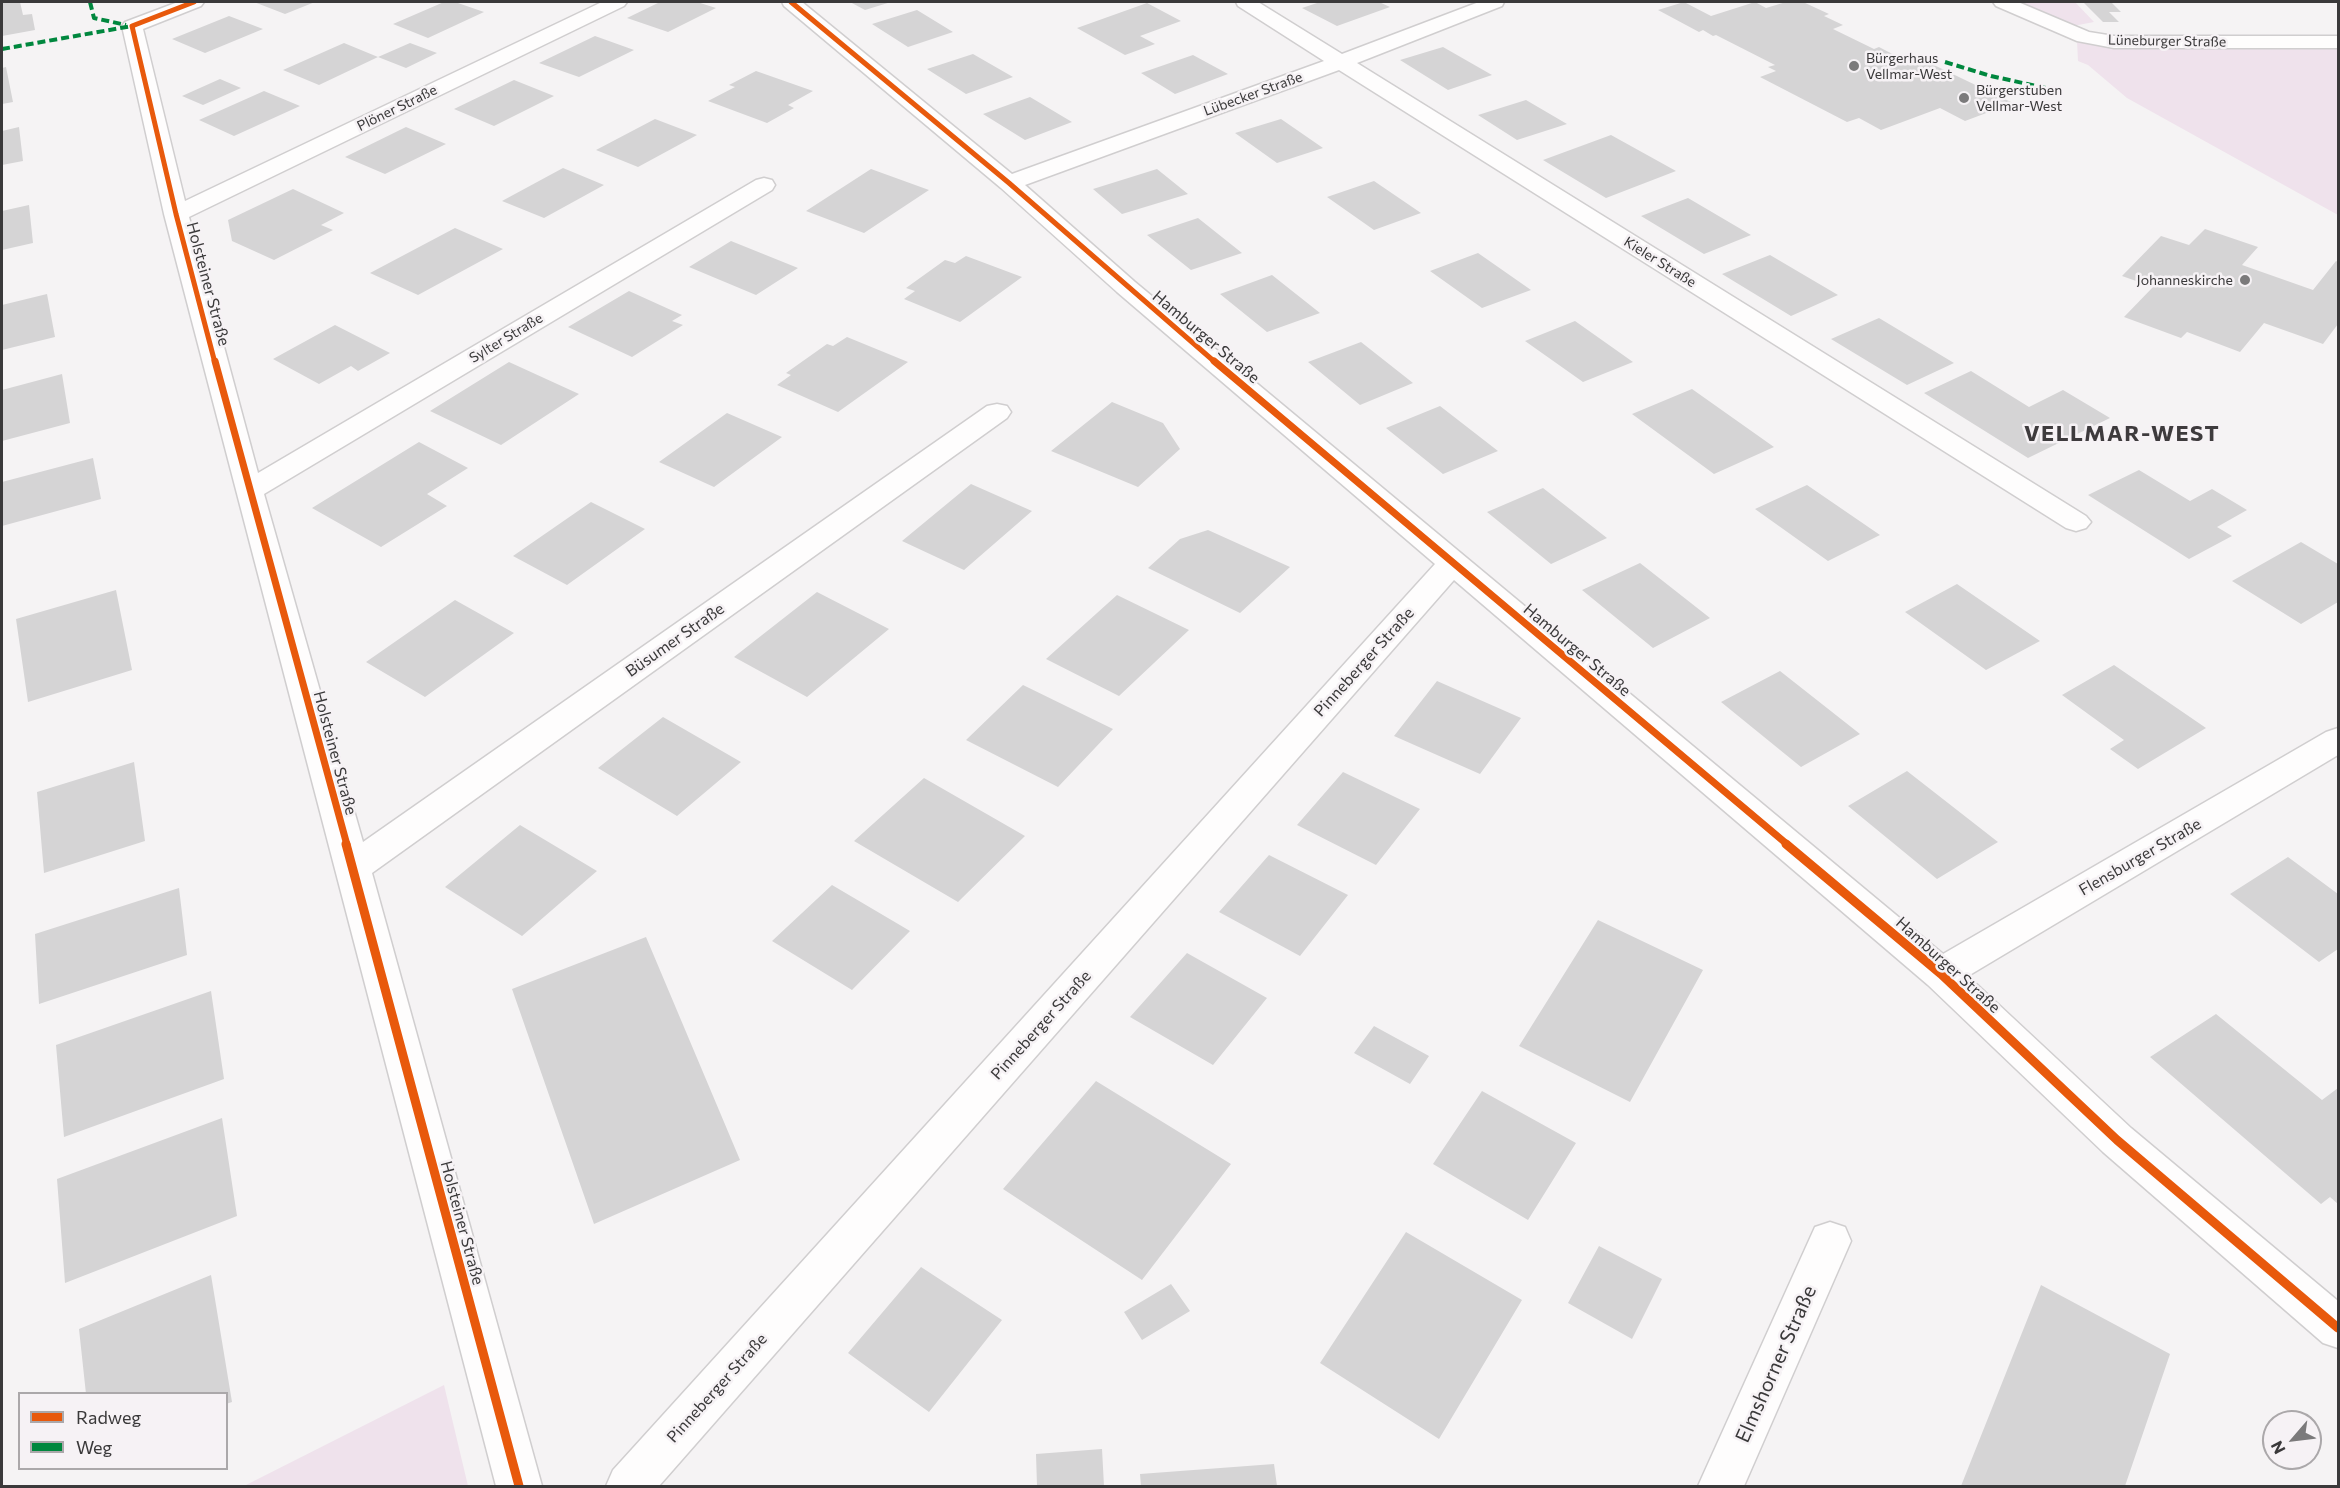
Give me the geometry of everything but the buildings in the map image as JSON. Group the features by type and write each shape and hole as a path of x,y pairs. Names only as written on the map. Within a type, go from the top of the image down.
{"street":[{"name":"Holsteiner Straße","path":"194,2 132,26 176,214 249,491 519,1486"},
{"name":"Plöner Straße","path":"176,214 617,2"},
{"name":"Hamburger Straße","path":"791,2 1009,183 1126,286 1452,563 1941,974 2117,1140 2338,1328"},
{"name":"Kieler Straße","path":"1245,2 2076,522"},
{"name":"Lübecker Straße","path":"1009,183 1341,62 1495,2"},
{"name":"Lüneburger Straße","path":"2003,2 2084,37 2114,42 2338,42"},
{"name":"Sylter Straße","path":"249,491 764,185"},
{"name":"Büsumer Straße","path":"353,868 997,412"},
{"name":"Pinneberger Straße","path":"629,1486 1452,563"},
{"name":"Flensburger Straße","path":"1941,974 2338,740"},
{"name":"Elmshorner Straße","path":"1721,1486 1830,1240"}],"shaded area":[{"path":"2016,2 2075,2 2094,22 2073,26"},
{"path":"2077,41 2204,49 2338,45 2338,215 2127,98 2088,65 2078,61"},
{"path":"444,1385 468,1486 244,1486"}],"marked path":[{"path":"90,2 94,18 126,25"},
{"path":"2,49 132,26"},
{"path":"1945,62 1991,76 2059,91"}],"cycle path":[{"path":"194,2 132,26 176,214 249,491 519,1486"},
{"path":"791,2 1009,183 1126,287 1941,974 2117,1140 2338,1328"}],"place":[{"name":"Bürgerhaus Vellmar-West","path":"1854,66"},
{"name":"Bürgerstuben Vellmar-West","path":"1964,98"},
{"name":"Johanneskirche","path":"2245,280"}],"district":[{"name":"VELLMAR-WEST","path":"2122,434"}]}
